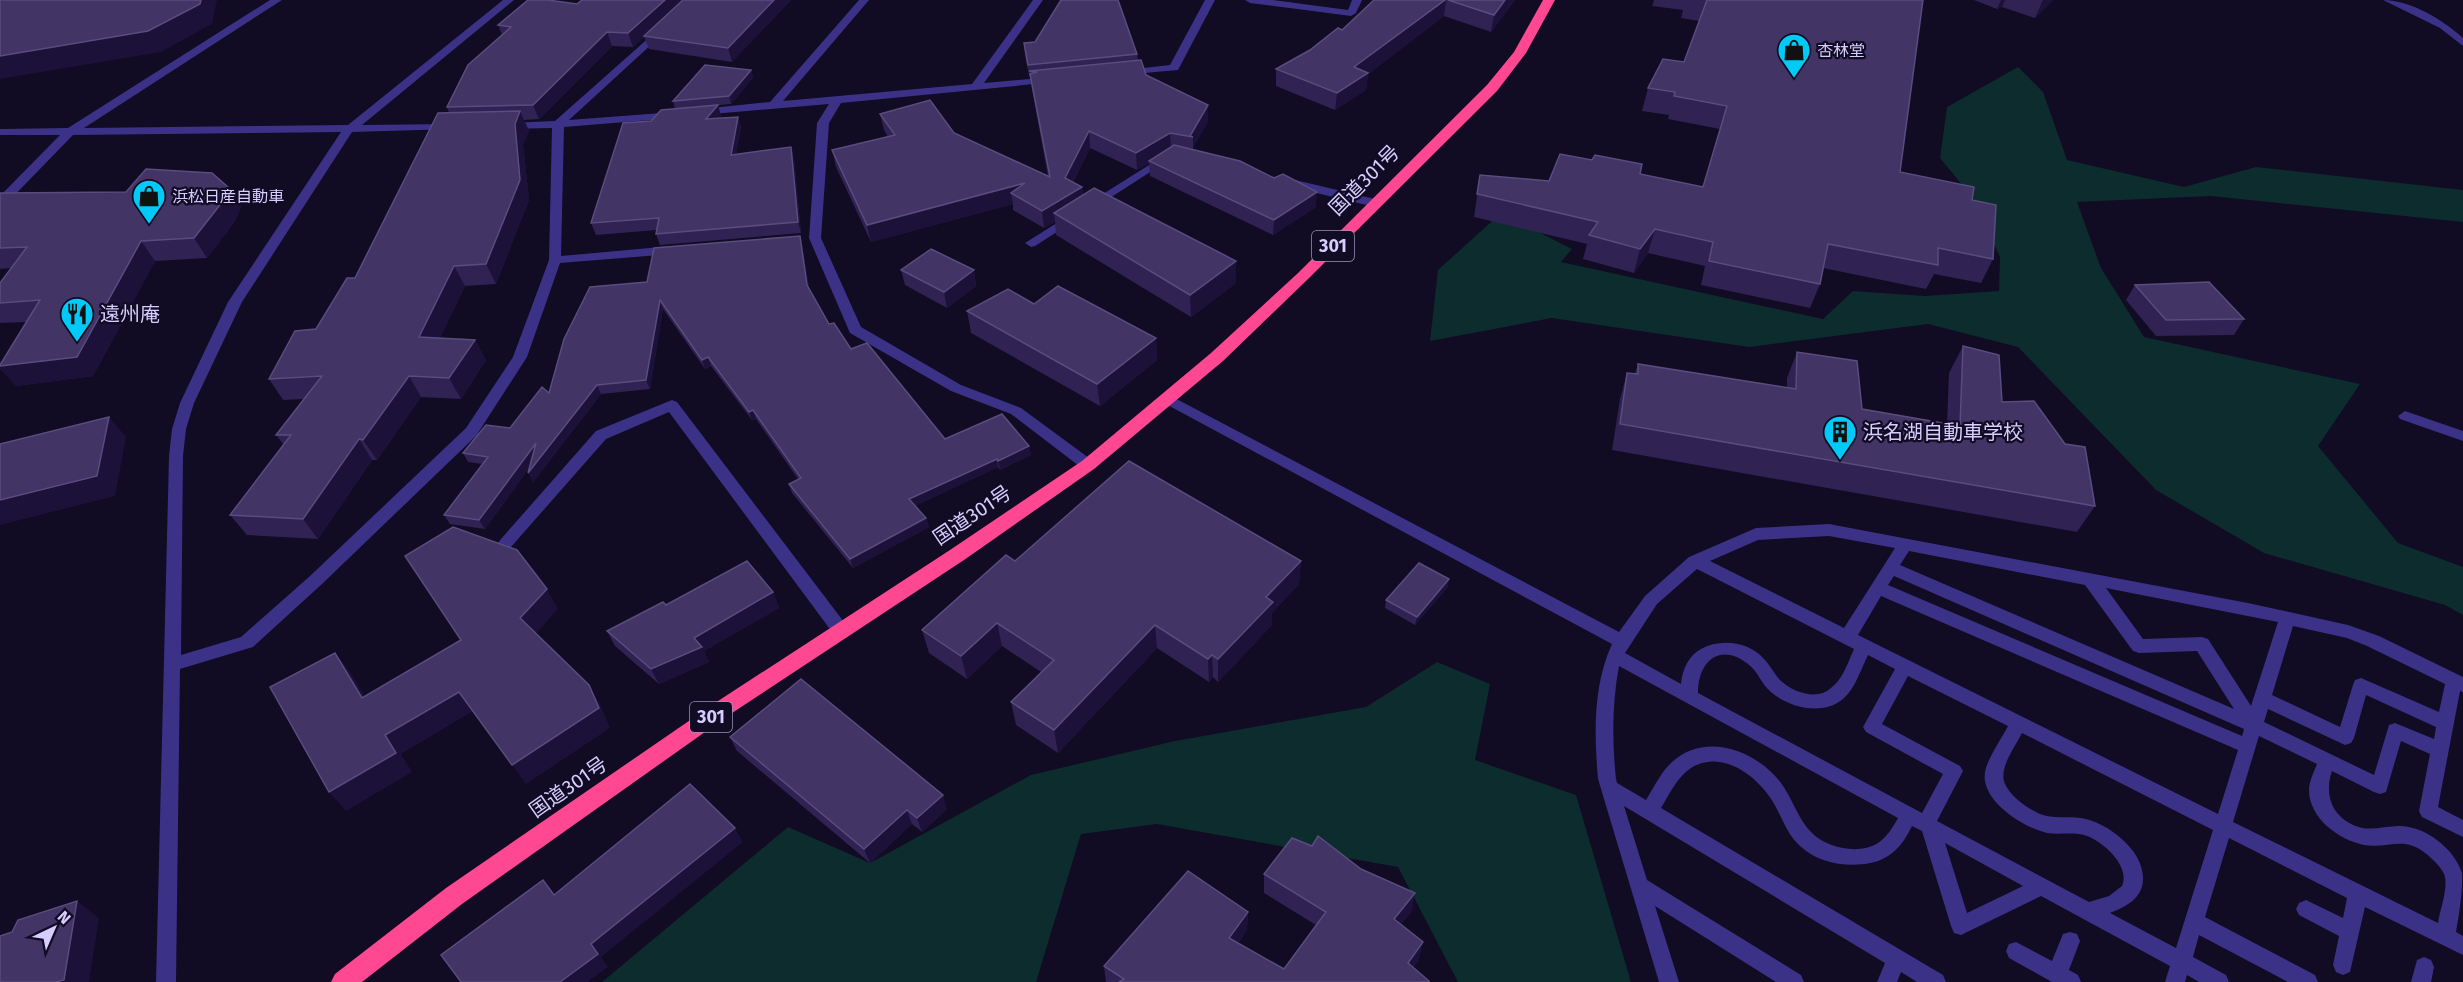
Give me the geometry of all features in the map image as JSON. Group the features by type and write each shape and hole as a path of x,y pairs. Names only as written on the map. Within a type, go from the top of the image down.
{"highway":[{"name":"国道301号","path":"343,982 454,896 722,709 1088,465 1216,357 1285,293 1492,88 1520,53 1549,0"}],"street":[{"path":"0,203 68,133 277,0"},
{"path":"166,982 176,456 179,429 187,404 235,302 348,130 509,0"},
{"path":"773,106 864,0"},
{"path":"976,86 1038,0"},
{"path":"1115,74 1174,68 1210,0"},
{"path":"1250,0 1352,12 1356,0"},
{"path":"2388,0 2444,26 2463,43"},
{"path":"171,665 247,642 316,580 471,432 520,357 555,260 558,124 668,23"},
{"path":"500,126 558,124 836,101 1057,79"},
{"path":"836,101 823,123 809,238 855,330 956,388 1016,411 1088,465"},
{"path":"0,132 465,127"},
{"path":"1031,243 1172,154 1183,156"},
{"path":"1275,179 1375,203"},
{"path":"555,260 685,249"},
{"path":"1167,399 1619,649 1690,696 2219,982"},
{"path":"506,543 601,435 672,405 841,631"},
{"path":"2405,416 2463,436"},
{"path":"1669,982 1607,779 1604,738 1607,686 1619,649 1651,600 1695,561 1756,534 1829,530 2287,618 2348,632 2373,641 2458,682 2445,723 2428,811 2463,829"},
{"path":"1847,638 1905,545"},
{"path":"1695,561 2463,946"},
{"path":"1891,568 2254,725 2380,786 2395,730 2440,750"},
{"path":"2091,580 2139,646 2202,644 2254,725"},
{"path":"1878,588 2247,746"},
{"path":"2175,982 2287,618"},
{"path":"1690,696 1693,667 1698,658 1717,649 1741,651 1753,658 1774,685 1796,699 1809,701 1828,699 1842,686 1864,646"},
{"path":"1905,666 1872,727 1954,771 1928,825 1961,926 2042,886"},
{"path":"2262,698 2345,738 2361,685 2445,723"},
{"path":"2018,723 1994,772 1993,780 2004,796 2012,805 2038,822 2048,825 2080,825 2101,834 2119,848 2131,868 2133,880 2131,891 2119,900 2088,911"},
{"path":"1649,811 1682,764 1706,754 1734,758 1759,771 1779,795 1795,826 1812,845 1824,851 1852,857 1877,854 1897,839 1909,814"},
{"path":"2327,760 2318,790 2319,799 2337,824 2360,836 2407,835 2428,845 2448,863 2454,873 2455,882 2445,937"},
{"path":"1610,788 1936,982"},
{"path":"1640,885 1767,975 1794,982"},
{"path":"2343,965 2358,893"},
{"path":"2306,909 2350,932"},
{"path":"2194,922 2308,982"},
{"path":"2016,951 2064,978 2070,941"},
{"path":"1887,982 1897,959"}],"green space":[{"path":"2018,67 2043,92 2067,160 2184,187 2256,167 2463,190 2463,222 2211,196 2077,202 2101,268 2144,337 2360,384 2318,446 2398,543 2463,567 2463,615 2445,605 2264,553 2156,490 2018,347 1928,324 1749,347 1552,318 1430,341 1438,270 1501,213 1572,249 1561,262 1823,319 1853,291 1925,296 1999,291 2000,257 1973,198 1940,158 1947,107"},
{"path":"1437,662 1490,684 1475,760 1576,795 1631,982 1458,982 1398,867 1157,824 1081,834 1036,982 602,982 788,827 870,863 1031,775 1175,741 1366,707"}],"building":[{"path":"0,0 201,0 200,4 148,31 0,56"},
{"path":"528,0 577,4 582,0 665,0 628,33 607,32 533,105 447,107 468,65 511,27 498,25"},
{"path":"683,0 774,0 728,48 644,36"},
{"path":"1061,0 1118,0 1137,54 1028,65 1024,43 1035,42"},
{"path":"1374,0 1445,0 1354,67 1368,73 1337,93 1276,69 1310,50 1338,28 1342,30"},
{"path":"1448,0 1505,0 1494,15"},
{"path":"1707,0 1923,0 1900,172 1974,187 1972,200 1996,205 1993,259 1938,248 1938,265 1828,244 1820,284 1709,261 1713,242 1655,229 1640,249 1589,235 1598,222 1477,194 1480,175 1549,181 1560,154 1592,160 1595,155 1642,164 1640,174 1703,187 1727,106 1674,96 1675,92 1648,88 1663,59 1684,62"},
{"path":"1141,60 1146,75 1208,105 1190,136 1193,137 1170,133 1136,153 1089,131 1065,178 1082,187 1042,211 1011,193 1025,183 867,225 832,150 895,135 880,114 930,100 954,133 1050,177 1030,74 1037,72 1029,71"},
{"path":"705,65 751,70 729,96 673,101"},
{"path":"718,105 706,119 738,117 731,155 791,147 798,222 656,234 659,218 591,223 623,123 651,121 661,110"},
{"path":"520,111 515,124 520,180 486,264 454,266 419,337 475,340 449,378 409,376 363,440 359,439 303,519 230,515 291,435 276,435 322,376 269,379 295,331 316,329 347,278 355,278 438,113"},
{"path":"1174,145 1240,161 1274,178 1283,174 1317,192 1274,220 1149,161"},
{"path":"146,169 212,173 229,188 223,201 194,238 141,241 77,357 0,366 40,300 0,303 0,283 27,247 0,248 0,193 126,192"},
{"path":"1094,188 1236,261 1190,295 1054,213"},
{"path":"800,236 807,285 829,324 834,323 851,349 867,343 945,439 1002,414 1029,446 909,499 926,518 850,559 789,484 801,478 753,410 749,412 708,357 702,360 660,300 646,380 597,385 528,473 536,443 479,520 444,515 488,457 463,453 486,425 510,428 542,387 549,393 564,339 590,287 647,282 654,248"},
{"path":"931,249 974,270 944,292 901,270"},
{"path":"2209,282 2244,319 2166,320 2135,285"},
{"path":"1058,286 1156,338 1097,384 967,311 1008,289 1034,304"},
{"path":"1963,346 1999,355 2002,402 2034,401 2065,444 2085,447 2095,506 1620,424 1627,373 1638,374 1638,364 1796,389 1797,352 1857,361 1862,409 1960,426"},
{"path":"109,417 97,476 0,500 0,444"},
{"path":"1129,461 1301,561 1266,597 1273,602 1218,659 1212,655 1208,659 1155,625 1054,730 1011,702 1054,660 997,623 961,656 922,630 1006,555 1015,561"},
{"path":"453,527 517,550 547,589 520,618 589,685 599,708 512,765 459,692 385,735 396,753 329,792 270,687 335,653 362,698 461,640 405,556"},
{"path":"747,561 773,592 694,638 702,647 651,669 607,631 663,602 666,605"},
{"path":"1419,563 1449,579 1417,617 1386,600"},
{"path":"801,679 943,795 917,818 907,810 864,849 730,737"},
{"path":"690,784 735,828 591,944 598,954 560,982 461,982 441,955 543,880 554,895"},
{"path":"1318,836 1361,869 1415,893 1394,919 1423,942 1408,963 1429,982 1119,982 1124,979 1104,966 1188,871 1248,912 1229,938 1284,969 1326,912 1264,874 1292,838 1312,846"},
{"path":"77,901 64,980 0,982 0,936 12,932 18,920"}],"place":[{"name":"杏林堂","path":"1794,79"},
{"name":"浜松日産自動車","path":"149,225"},
{"name":"遠州庵","path":"77,343"},
{"name":"浜名湖自動車学校","path":"1840,461"}]}
